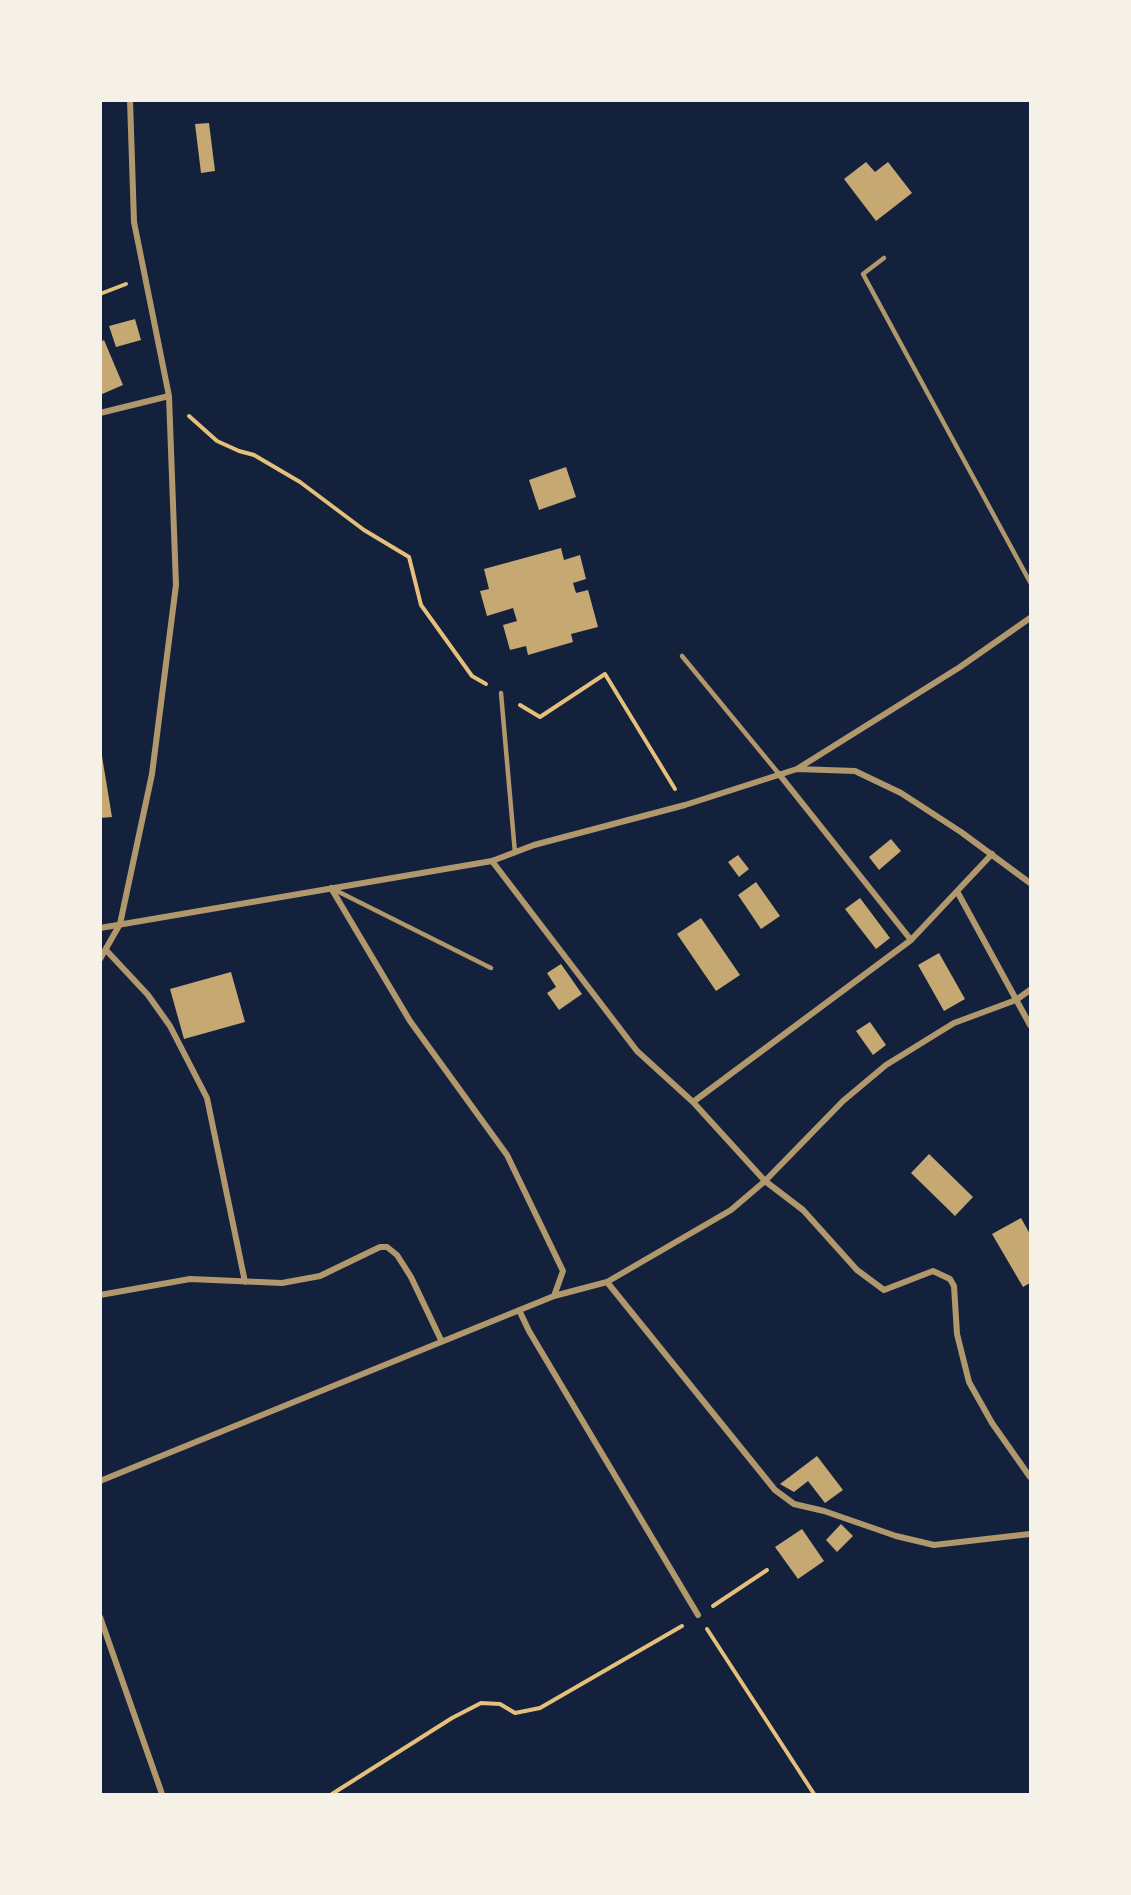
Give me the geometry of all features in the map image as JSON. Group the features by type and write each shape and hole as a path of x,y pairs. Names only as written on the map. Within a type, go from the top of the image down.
{"street":[{"path":"100,959 120,924 152,774 176,585 169,396 134,222 130,100"},
{"path":"100,413 169,396"},
{"path":"100,928 492,861 534,845 685,805 779,774 797,768 960,667 1030,618"},
{"path":"797,768 855,771 901,793 992,854 1030,883"},
{"path":"779,774 911,940"},
{"path":"693,1102 911,940 958,893 992,854"},
{"path":"492,861 637,1051 693,1102 765,1181 803,1210 872,1284 884,1290 933,1270 950,1278 954,1286 957,1334 969,1382 992,1423 1030,1477"},
{"path":"331,888 410,1021 507,1155 563,1271 554,1296"},
{"path":"958,893 1030,1025"},
{"path":"106,950 148,995 170,1026 207,1098 246,1282"},
{"path":"100,1482 441,1340 554,1296 608,1282 731,1210 765,1181 843,1101 886,1065 954,1023 1016,1000 1030,990"},
{"path":"100,1295 190,1279 282,1283 320,1276 380,1247 387,1247 397,1255 411,1277 441,1340"},
{"path":"608,1282 775,1490 794,1504 824,1511 896,1536 934,1545 1030,1534"},
{"path":"519,1310 529,1331 698,1615"},
{"path":"100,1617 162,1794"}],"lane":[{"path":"884,258 863,274 1030,582"},
{"path":"682,656 779,774"},
{"path":"501,693 514,853"},
{"path":"331,888 491,968"}],"path":[{"path":"100,294 144,278"},
{"path":"169,396 217,441 239,451 254,454 300,482 364,530 409,557 421,604 472,676 540,717 605,674 685,805"},
{"path":"332,1794 452,1718 481,1703 500,1704 515,1713 540,1708 660,1640 766,1570"},
{"path":"698,1615 814,1794"}],"building":[{"path":"209,123 215,171 201,173 195,124"},
{"path":"866,162 875,172 888,162 912,193 876,221 844,179"},
{"path":"135,319 141,340 116,347 109,326"},
{"path":"104,340 123,385 100,395 100,342"},
{"path":"566,467 576,497 539,510 529,480"},
{"path":"561,548 564,560 580,555 586,579 573,583 576,593 588,590 598,627 571,634 573,642 528,655 526,646 510,650 503,625 517,621 513,608 487,616 480,591 489,589 484,569"},
{"path":"100,744 112,817 100,818"},
{"path":"891,839 901,851 879,870 869,857"},
{"path":"738,855 749,869 739,877 728,862"},
{"path":"756,882 780,916 761,929 738,895"},
{"path":"860,898 890,938 876,949 845,909"},
{"path":"701,918 740,975 716,991 677,934"},
{"path":"939,953 965,999 944,1011 918,965"},
{"path":"561,964 582,994 559,1010 547,993 556,987 547,973"},
{"path":"231,972 245,1022 184,1039 170,989"},
{"path":"870,1022 886,1045 873,1055 856,1031"},
{"path":"929,1154 973,1197 955,1216 911,1173"},
{"path":"1021,1218 1030,1234 1030,1283 1023,1287 992,1234"},
{"path":"817,1456 843,1490 825,1503 808,1481 794,1492 780,1484"},
{"path":"841,1524 853,1536 837,1552 826,1540"},
{"path":"802,1529 824,1561 798,1579 775,1547"}]}
